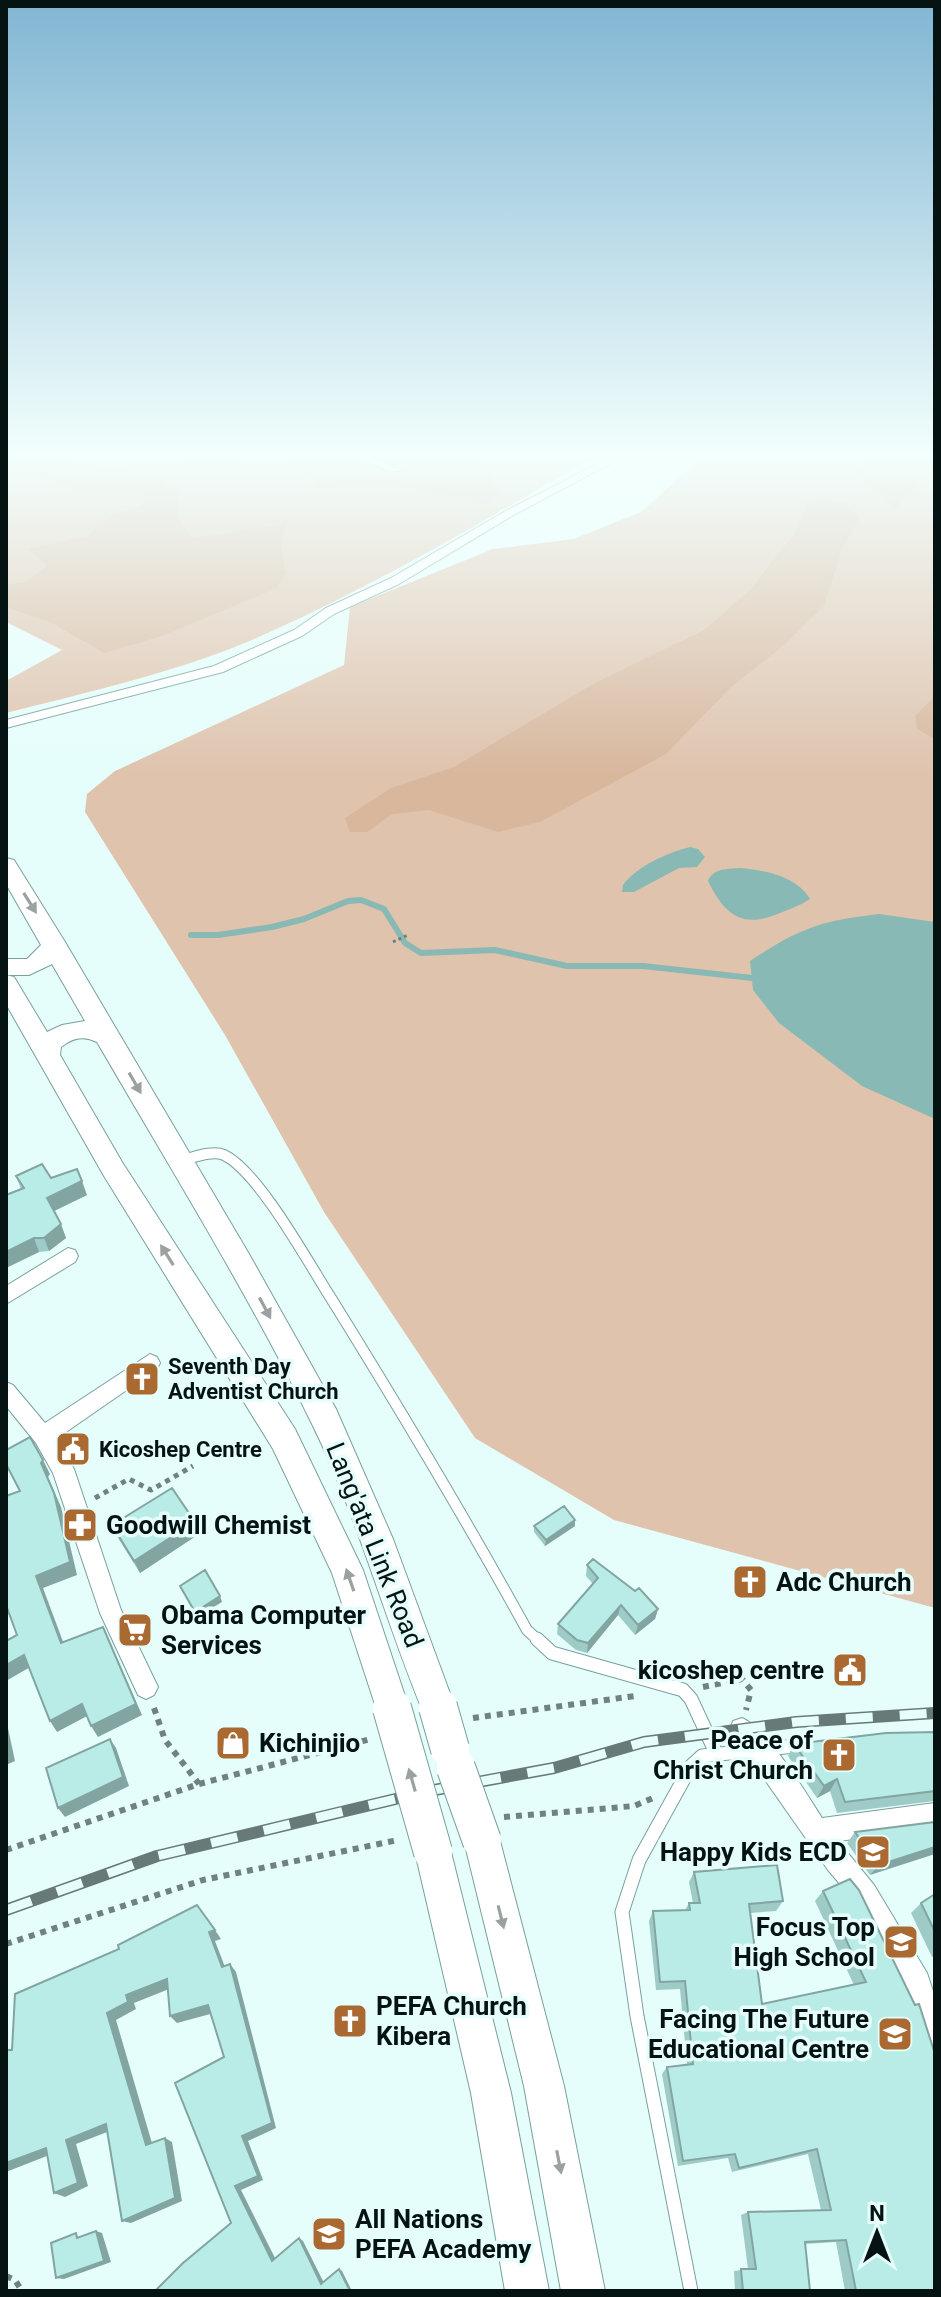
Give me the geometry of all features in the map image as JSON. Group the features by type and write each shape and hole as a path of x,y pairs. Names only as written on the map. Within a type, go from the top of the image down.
{"main road":[{"name":"Lang'ata Link Road","path":"6,865 110,1038 325,1419 377,1539 438,1707 456,1768 485,1831 544,2086 583,2291"},
{"path":"6,967 26,968 38,964 47,958 54,942"},
{"name":"Lang'ata Link Road","path":"6,983 197,1304 284,1439 347,1570 392,1708 422,1845 491,2093 527,2291"},
{"path":"48,1055 49,1044 68,1032 89,1029 110,1038"}],"street":[{"path":"6,724 218,669 298,633 330,611 395,581 430,560"},
{"path":"6,1296 68,1256"},
{"path":"43,1436 150,1363"},
{"path":"6,1391 43,1436 63,1469 111,1613 146,1687"},
{"path":"758,1750 865,1894 917,1983 935,2040"},
{"path":"816,1831 935,1816"}],"lane":[{"path":"180,1160 216,1153 224,1155 237,1164 276,1210 443,1479 536,1642 552,1653 683,1690 691,1699 717,1755"},
{"path":"691,2291 637,2016 622,1912 639,1860 678,1787 691,1766 702,1756 817,1743"}],"path":[{"path":"393,942 408,935"},
{"path":"76,1510 124,1480 132,1480 151,1490 193,1466"},
{"path":"146,1687 165,1740 199,1784"},
{"path":"485,1831 634,1806 758,1750"},
{"path":"6,1944 203,1880 422,1845"},
{"path":"6,2276 15,2280 22,2291"}],"shaded area":[{"path":"6,560 412,560 240,645 174,668 6,713 6,681 62,650 6,622"},
{"path":"41,560 283,560 286,572 277,588 162,636 104,653 52,623 6,607 6,585 26,582 47,566"},
{"path":"465,560 935,560 935,1608 614,1520 475,1438 324,1212 225,1035 85,812 87,794 115,771 344,665 350,607"},
{"path":"774,560 838,560 824,606 783,646 730,688 666,754 540,822 498,832 429,810 392,814 367,832 350,832 345,818 391,788 454,767 593,684 704,630 750,590"},
{"path":"935,696 935,739 917,729 915,716"}],"water":[{"path":"690,847 698,849 705,857 697,867 679,868 634,892 622,892 623,885 644,866"},
{"path":"740,868 788,880 810,899 767,918 756,920 736,916 721,903 708,881 717,871"},
{"path":"879,914 935,922 935,1119 862,1086 779,1023 753,990 750,961 767,950 797,933 825,923"}],"building":[{"path":"42,1164 51,1178 77,1169 82,1181 47,1198 61,1224 44,1238 34,1238 6,1252 6,1195 24,1188 16,1176"},
{"path":"30,1437 43,1460 41,1463 54,1493 70,1562 36,1576 61,1643 103,1627 136,1704 91,1726 82,1704 50,1721 24,1655 6,1665 6,1641 17,1635 6,1605 6,1496 20,1491 6,1464 6,1450"},
{"path":"172,1488 195,1522 134,1561 112,1525"},
{"path":"564,1506 575,1520 546,1540 534,1526"},
{"path":"593,1559 635,1591 639,1588 658,1609 638,1625 621,1605 588,1643 577,1640 558,1624 598,1578 587,1565"},
{"path":"205,1570 220,1596 195,1612 180,1586"},
{"path":"935,1732 935,1791 845,1802 837,1779 824,1786 794,1744 886,1733"},
{"path":"110,1739 123,1777 58,1808 46,1768"},
{"path":"935,1822 935,1847 879,1865 855,1832"},
{"path":"777,1865 783,1901 749,1904 762,2004 866,1982 823,1891 850,1879 859,1890 915,2005 919,2004 935,2054 935,2291 856,2291 846,2240 805,2242 810,2291 743,2291 741,2269 756,2269 748,2212 831,2210 817,2149 739,2168 735,2154 683,2161 667,2067 693,2064 685,1981 660,1982 653,1911 690,1910 689,1903 700,1903 694,1872"},
{"path":"935,1894 935,1932 921,1903"},
{"path":"197,1905 215,1930 209,1932 222,1967 230,1964 272,2123 242,2136 258,2176 235,2186 272,2261 299,2238 321,2284 339,2269 350,2291 155,2291 231,2223 175,2083 224,2057 208,2005 170,2016 167,1979 126,1995 128,2002 107,2013 146,2145 165,2138 175,2198 122,2221 106,2124 66,2140 78,2183 54,2193 46,2148 6,2163 6,2050 12,2050 15,1994 119,1949 118,1945"},
{"path":"96,2231 104,2261 56,2278 51,2243 76,2233 77,2238"}],"waterway":[{"path":"191,935 218,935 272,927 304,919 348,901 361,900 384,909 405,943 421,953 495,950 567,966 643,966 752,978"}],"railway":[{"path":"6,1910 157,1856 429,1791 554,1768 644,1742 796,1722 935,1713"}],"place":[{"name":"Seventh Day Adventist Church","path":"142,1379"},
{"name":"Kicoshep Centre","path":"73,1449"},
{"name":"Goodwill Chemist","path":"80,1525"},
{"name":"Adc Church","path":"750,1582"},
{"name":"Obama Computer Services","path":"135,1630"},
{"name":"kicoshep centre","path":"850,1670"},
{"name":"Kichinjio","path":"233,1743"},
{"name":"Peace of Christ Church","path":"839,1755"},
{"name":"Happy Kids ECD","path":"873,1852"},
{"name":"Focus Top High School","path":"901,1942"},
{"name":"PEFA Church Kibera","path":"350,2021"},
{"name":"Facing The Future Educational Centre","path":"895,2034"},
{"name":"All Nations PEFA Academy","path":"329,2234"}]}
